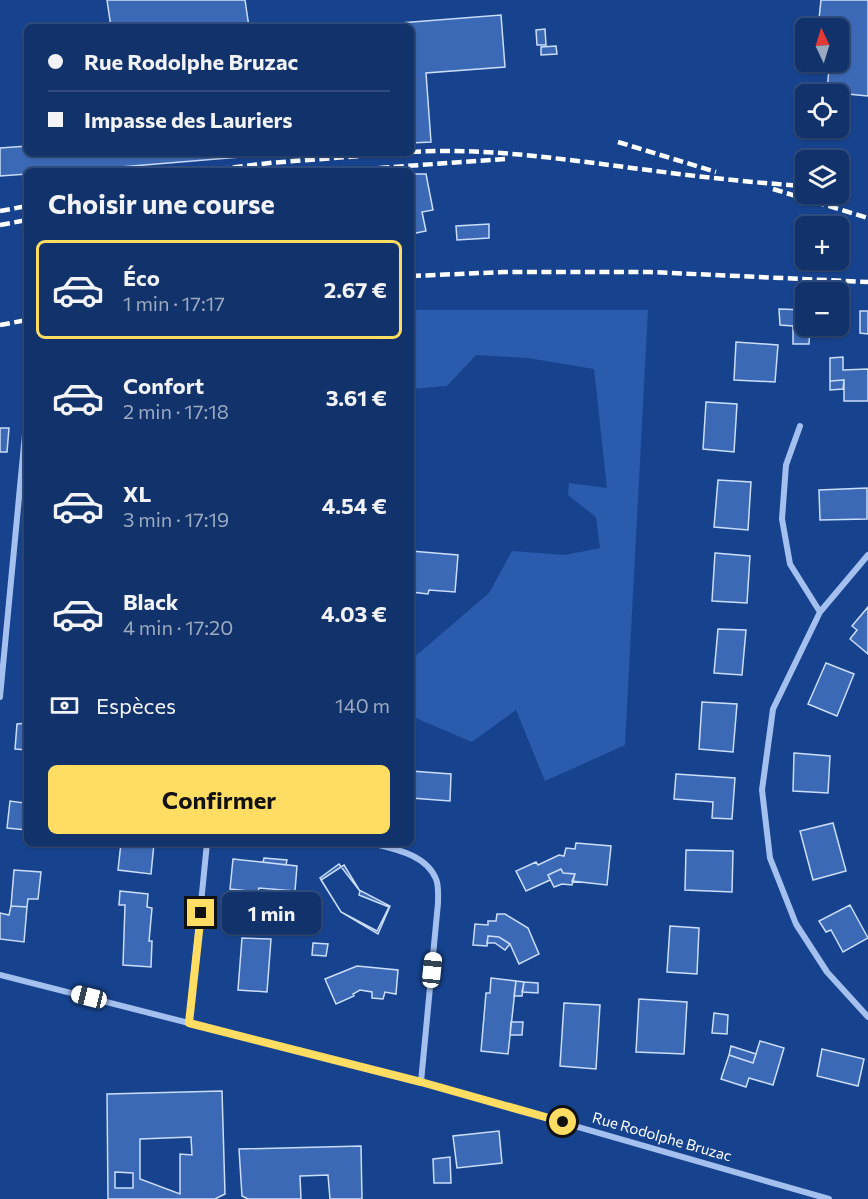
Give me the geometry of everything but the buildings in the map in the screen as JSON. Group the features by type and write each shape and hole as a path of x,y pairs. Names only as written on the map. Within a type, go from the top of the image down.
{"street":[{"path":"800,426 786,465 782,519 790,564 820,612"},
{"path":"0,697 24,445"},
{"path":"868,555 820,612 773,709 762,790 770,858 796,924 826,972 868,1017"},
{"path":"189,1023 207,846"},
{"path":"381,846 402,852 427,864 437,880 438,903 421,1082"},
{"name":"Rue Rodolphe Bruzac","path":"0,975 421,1082 829,1199"}],"shaded area":[{"path":"414,310 648,310 625,745 545,781 516,710 472,742 414,717 414,657 489,593 512,551 565,555 600,548 596,517 568,495 569,483 607,488 594,369 528,358 476,355 447,386 414,389"}],"railway":[{"path":"618,142 716,172"},
{"path":"414,152 459,151 554,158 729,180 795,185"},
{"path":"228,168 361,156"},
{"path":"378,168 505,159"},
{"path":"773,189 868,218"},
{"path":"0,211 24,207"},
{"path":"0,225 24,221"},
{"path":"414,276 505,272 650,272 868,282"},
{"path":"0,325 24,321"}],"route":[{"path":"201,913 189,1023 421,1082 563,1122"}]}
